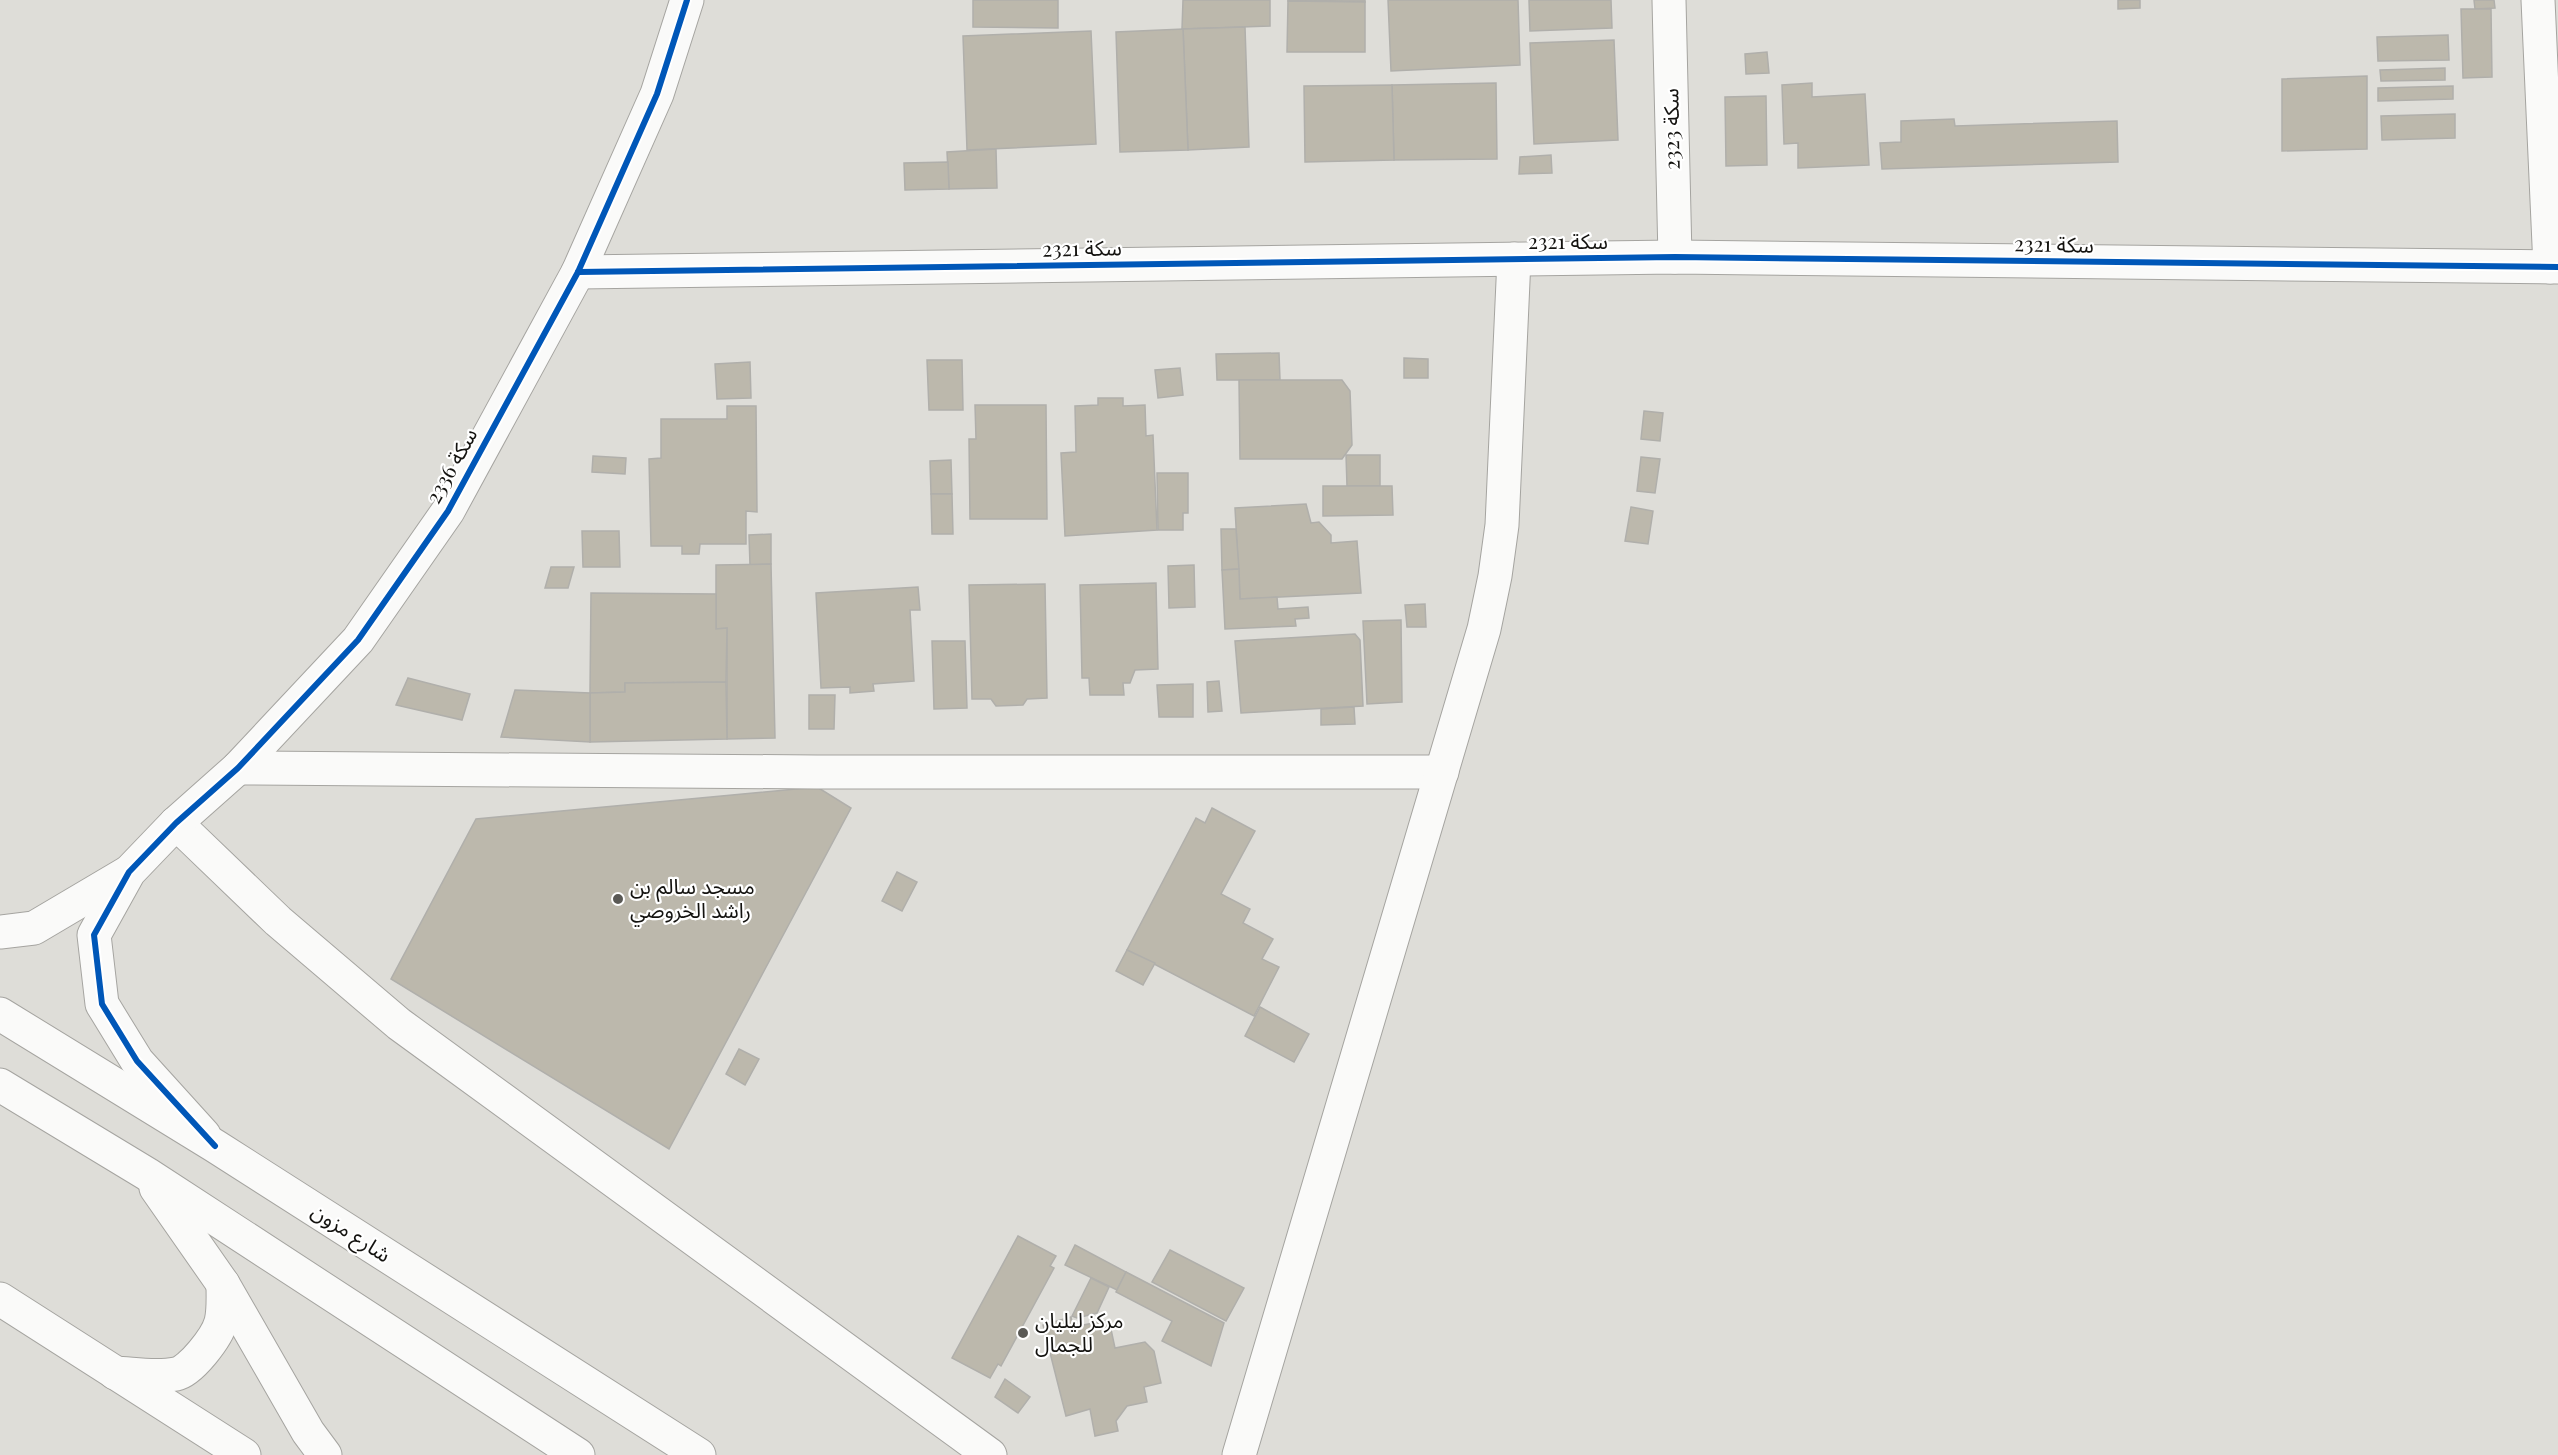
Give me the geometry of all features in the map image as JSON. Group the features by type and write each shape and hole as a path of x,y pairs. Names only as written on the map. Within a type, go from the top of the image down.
{"street":[{"name":"سكة 2336","path":"129,872 176,823 238,768 358,640 448,511 578,272 657,93 687,0"},
{"name":"سكة 2323","path":"1669,0 1675,258"},
{"path":"2538,0 2554,267"},
{"name":"سكة 2321","path":"578,272 1675,258 2554,267"},
{"path":"1239,1455 1484,629 1495,576 1502,525 1514,259"},
{"path":"238,768 805,772 1442,772"},
{"path":"176,823 278,921 399,1024 627,1193 990,1455"},
{"path":"0,932 34,928 129,872"},
{"path":"129,872 94,935 102,1004 137,1061 215,1146"},
{"name":"شارع مزون","path":"0,1014 215,1146 699,1455"},
{"path":"0,1085 147,1174 578,1455"},
{"path":"147,1174 223,1284 308,1432 325,1455"},
{"path":"115,1373 156,1376 179,1374 187,1368 205,1349 221,1322 223,1284"},
{"path":"0,1299 244,1455"}],"building":[{"path":"973,0 1058,0 1058,28 973,27"},
{"path":"1183,0 1270,0 1270,26 1182,29"},
{"path":"1365,0 1365,2 1288,1"},
{"path":"1388,0 1518,0 1520,65 1391,71"},
{"path":"1529,0 1611,0 1612,28 1530,31"},
{"path":"2118,0 2140,0 2140,8 2118,9"},
{"path":"2474,0 2494,0 2495,8 2475,9"},
{"path":"1288,1 1365,2 1365,52 1287,52"},
{"path":"2461,9 2491,9 2492,77 2463,78"},
{"path":"1245,27 1249,147 1188,150 1183,29"},
{"path":"1183,29 1188,150 1120,152 1116,32"},
{"path":"1091,31 1096,144 967,150 963,36"},
{"path":"2448,35 2449,60 2378,61 2377,37"},
{"path":"1614,40 1618,140 1534,144 1530,43"},
{"path":"1767,52 1769,73 1746,74 1745,54"},
{"path":"2445,68 2445,80 2381,81 2380,70"},
{"path":"2367,76 2367,149 2282,151 2282,79"},
{"path":"1496,83 1497,159 1394,160 1392,85"},
{"path":"1812,83 1812,97 1865,94 1869,165 1798,168 1798,143 1784,144 1782,85"},
{"path":"1392,85 1394,160 1305,162 1304,86"},
{"path":"2453,86 2453,99 2378,101 2378,88"},
{"path":"1766,96 1767,165 1726,166 1725,97"},
{"path":"2455,114 2455,138 2382,140 2381,116"},
{"path":"1954,119 1955,126 2117,121 2118,162 1882,169 1880,143 1901,142 1901,121"},
{"path":"996,149 997,188 949,189 947,152"},
{"path":"1551,155 1552,173 1519,174 1520,157"},
{"path":"948,162 949,189 905,190 904,163"},
{"path":"1279,353 1280,380 1217,380 1216,354"},
{"path":"1404,358 1428,359 1428,378 1404,378"},
{"path":"927,360 962,360 963,410 929,410"},
{"path":"750,362 751,398 717,399 715,364"},
{"path":"1180,368 1183,395 1158,398 1155,370"},
{"path":"1239,380 1342,380 1350,391 1352,445 1342,459 1240,459"},
{"path":"1098,398 1123,398 1123,406 1145,405 1146,436 1153,435 1157,530 1065,536 1061,453 1076,452 1075,406 1098,405"},
{"path":"975,405 1046,405 1047,519 970,519 969,439 976,439"},
{"path":"727,406 756,406 757,512 746,511 746,544 700,544 699,554 682,554 682,546 651,546 649,459 661,458 661,419 727,419"},
{"path":"1644,411 1663,413 1660,441 1641,439"},
{"path":"1346,455 1380,455 1380,486 1347,486"},
{"path":"593,456 626,458 625,474 592,472"},
{"path":"1641,457 1660,459 1655,493 1637,491"},
{"path":"951,460 952,494 931,494 930,461"},
{"path":"1157,473 1188,473 1188,513 1183,513 1183,530 1158,530"},
{"path":"1323,486 1392,486 1393,515 1323,516"},
{"path":"931,494 952,494 953,534 932,534"},
{"path":"1306,504 1311,523 1319,522 1331,535 1331,543 1357,541 1361,593 1240,599 1235,508"},
{"path":"1631,507 1653,511 1648,544 1625,541"},
{"path":"1221,529 1236,529 1239,569 1222,570"},
{"path":"582,531 619,531 620,567 583,567"},
{"path":"771,534 771,564 750,565 749,535"},
{"path":"771,564 775,738 727,739 727,628 716,629 716,565"},
{"path":"1194,565 1195,607 1169,608 1168,566"},
{"path":"551,567 574,567 568,588 545,588"},
{"path":"1239,569 1240,599 1277,597 1278,609 1308,607 1309,618 1295,619 1296,626 1225,629 1222,570"},
{"path":"1156,583 1158,669 1135,670 1130,683 1123,683 1124,695 1090,695 1089,678 1082,678 1080,585"},
{"path":"1045,584 1047,698 1027,699 1023,705 996,706 991,699 972,699 969,585"},
{"path":"918,587 920,610 910,610 914,681 873,684 874,691 850,693 850,687 821,688 816,593"},
{"path":"591,593 716,594 716,629 727,628 726,682 625,683 625,692 590,693"},
{"path":"1425,604 1426,627 1407,627 1405,605"},
{"path":"1401,620 1402,702 1367,704 1363,621"},
{"path":"1355,634 1360,640 1363,706 1241,713 1235,641"},
{"path":"932,641 965,641 967,708 934,709"},
{"path":"408,678 470,694 462,720 396,705"},
{"path":"1219,681 1222,711 1208,712 1207,682"},
{"path":"726,682 727,739 590,742 590,693 625,692 625,683"},
{"path":"1193,684 1193,717 1159,717 1157,685"},
{"path":"515,690 590,693 590,742 501,737"},
{"path":"809,695 835,695 834,729 809,729"},
{"path":"1354,707 1355,724 1321,725 1321,709"},
{"name":"مسجد سالم بن راشد الخروصي","path":"817,787 851,808 669,1149 391,979 476,819"},
{"path":"1212,808 1255,831 1221,894 1250,909 1243,923 1273,939 1262,959 1279,967 1254,1016 1127,950 1196,818 1205,823"},
{"path":"897,872 917,882 902,911 882,901"},
{"path":"1127,950 1155,963 1143,985 1116,971"},
{"path":"1260,1007 1309,1034 1294,1062 1245,1036"},
{"path":"739,1049 759,1059 745,1085 726,1074"},
{"path":"1018,1236 1056,1256 1050,1266 1054,1268 1001,1366 998,1364 990,1378 952,1358"},
{"path":"1075,1245 1126,1272 1117,1290 1065,1265"},
{"path":"1170,1250 1244,1288 1226,1321 1152,1282"},
{"path":"1126,1272 1224,1323 1211,1366 1162,1341 1172,1321 1116,1292"},
{"path":"1091,1278 1109,1287 1097,1313 1077,1318 1072,1316"},
{"path":"1071,1317 1073,1327 1109,1320 1115,1348 1145,1342 1154,1351 1161,1383 1144,1387 1147,1402 1127,1406 1116,1421 1118,1431 1095,1436 1090,1409 1066,1416 1043,1325"},
{"path":"1005,1379 1030,1397 1018,1413 995,1397"}],"cycle path":[{"path":"215,1146 137,1061 102,1004 94,935 129,872 176,823 238,768 358,640 448,511 578,272 657,94 687,0"},
{"path":"578,272 1675,257 2558,267"}],"place":[{"name":"مسجد سالم بن راشد الخروصي","path":"618,899"},
{"name":"مركز ليليان للجمال","path":"1023,1333"}]}
